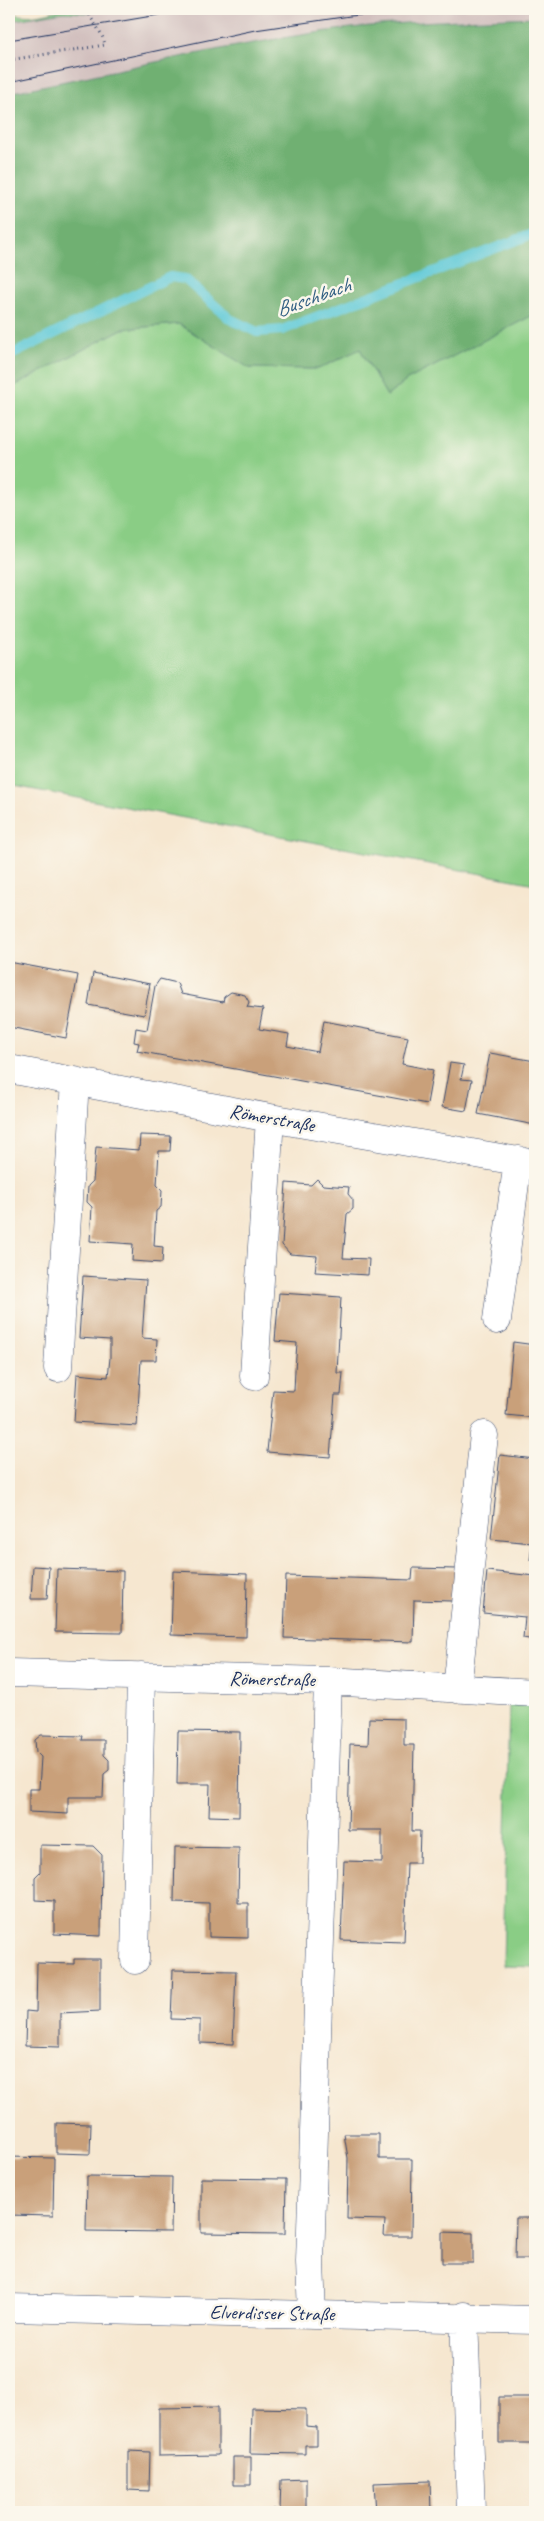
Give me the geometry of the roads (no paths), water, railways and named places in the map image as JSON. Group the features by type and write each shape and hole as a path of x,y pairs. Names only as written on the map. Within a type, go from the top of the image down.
{"street":[{"name":"Römerstraße","path":"9,1069 270,1118 526,1162"},
{"path":"58,1368 75,1082"},
{"path":"254,1376 270,1118"},
{"path":"496,1320 526,1162"},
{"path":"457,1689 484,1435"},
{"name":"Römerstraße","path":"9,1673 328,1681 535,1693"},
{"path":"135,1960 141,1676"},
{"path":"312,2314 310,2262 328,1681"},
{"name":"Elverdisser Straße","path":"9,2308 464,2316 535,2320"},
{"path":"464,2316 471,2512"}],"waterway":[{"name":"Buschbach","path":"9,356 170,277 185,279 230,319 257,332 282,330 535,233"}],"tram line":[{"path":"9,40 194,9"},
{"path":"9,82 255,30 350,16 426,9"}]}
